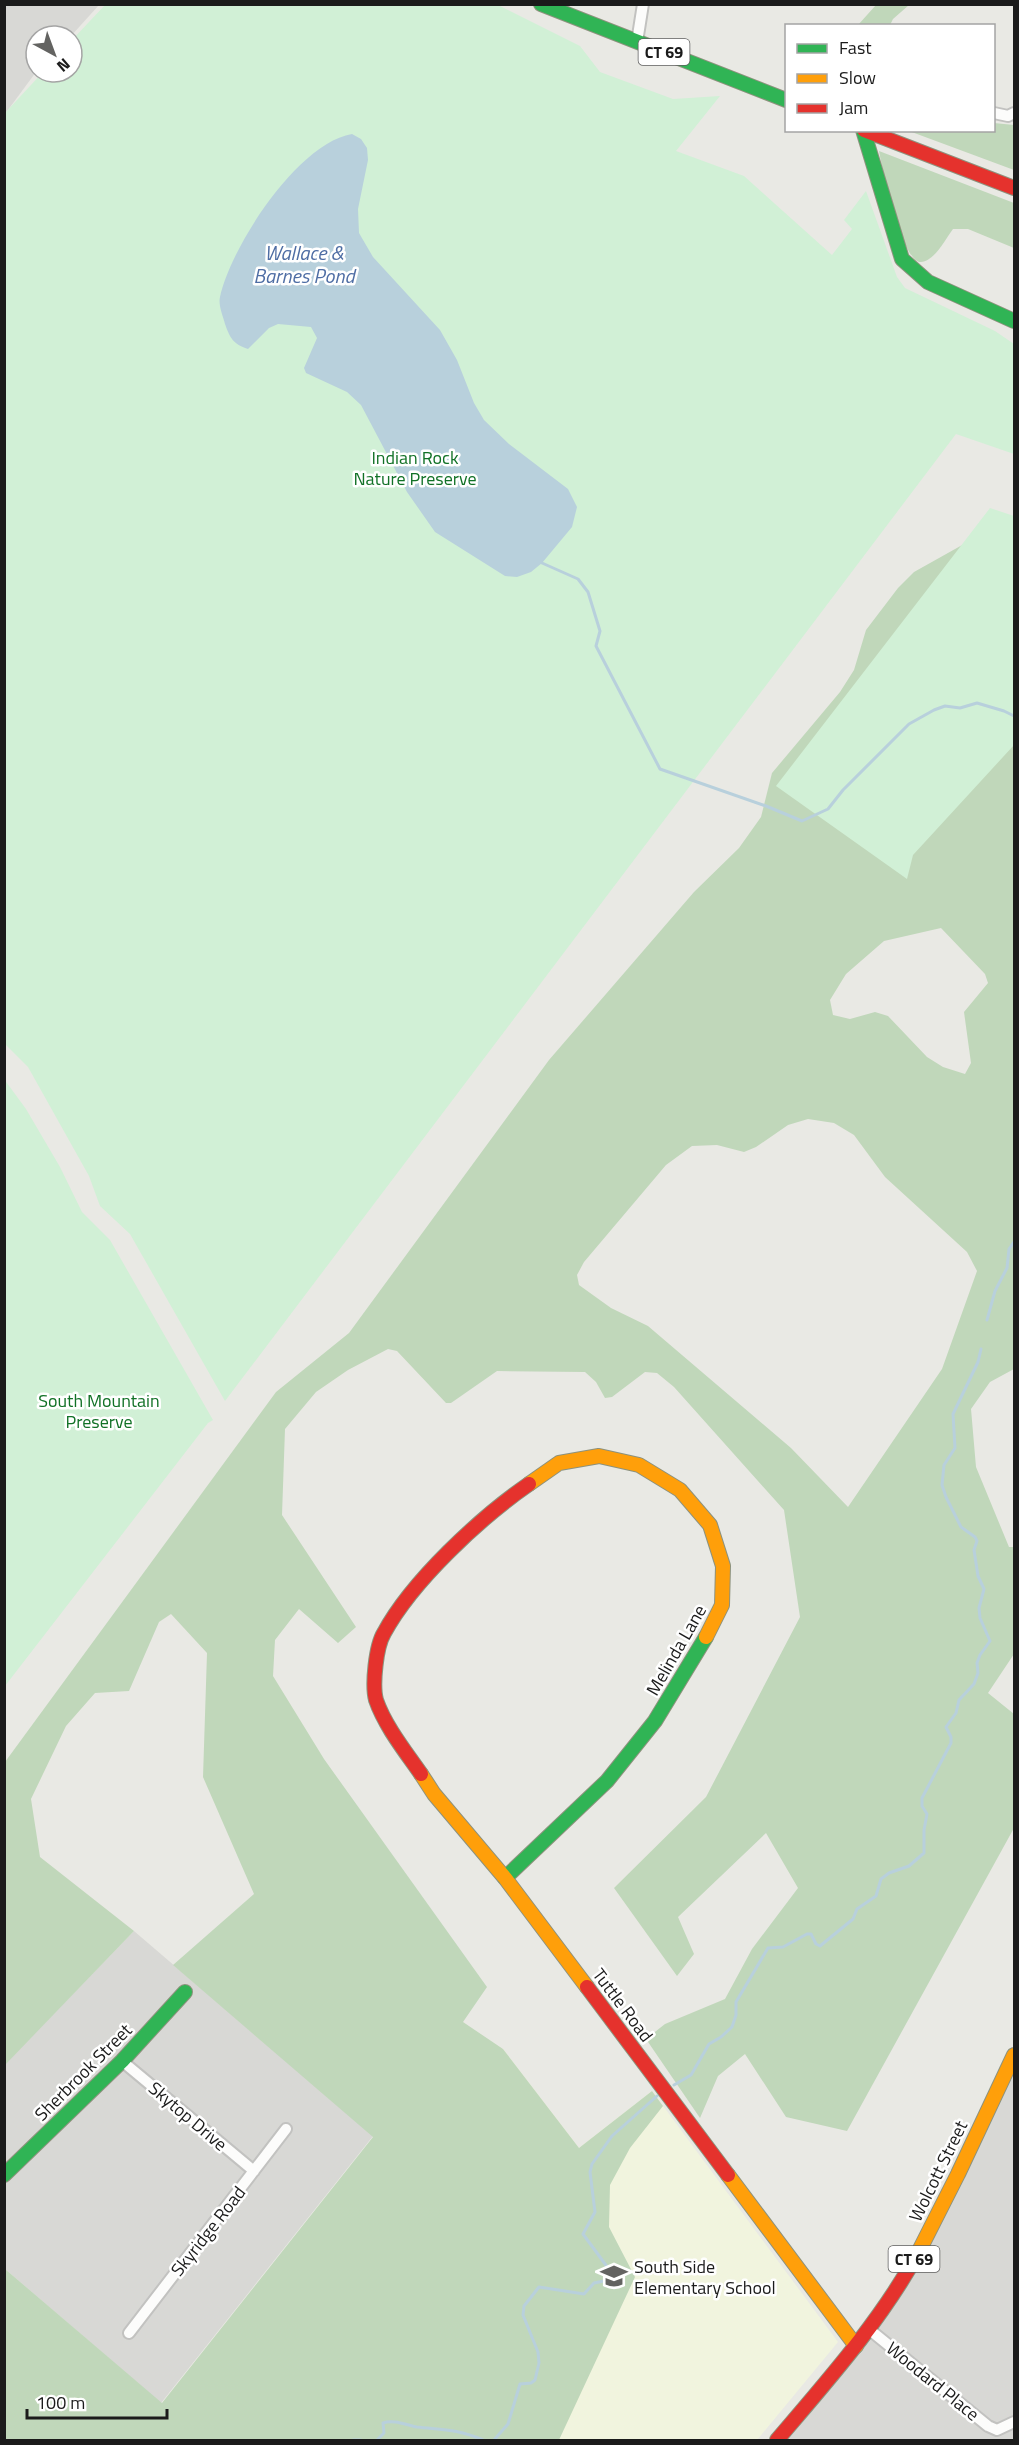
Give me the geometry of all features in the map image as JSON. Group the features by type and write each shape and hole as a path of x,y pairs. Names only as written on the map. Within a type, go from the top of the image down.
{"street":[{"name":"CT 69","path":"541,4 785,100"},
{"path":"637,42 643,4"},
{"path":"995,113 1008,116 1014,113"},
{"path":"865,132 902,259 928,282 1014,321"},
{"path":"869,132 1014,188"},
{"name":"Melinda Lane","path":"374,1680 382,1635 409,1593 461,1541 516,1493 560,1463 599,1456 639,1465 680,1490 710,1525 723,1566 722,1605 698,1653 655,1721 607,1781 505,1878"},
{"name":"Tuttle Road","path":"374,1680 376,1699 390,1728 434,1794 505,1878 856,2346"},
{"name":"Sherbrook Street","path":"4,2175 122,2061 185,1992"},
{"name":"Wolcott Street","path":"777,2440 870,2330 896,2291 920,2249 1014,2055"},
{"name":"Skytop Drive","path":"122,2061 254,2171"},
{"name":"Skyridge Road","path":"129,2333 286,2129"},
{"name":"Woodard Place","path":"870,2330 988,2426 995,2435"},
{"path":"995,2435 1014,2422"}],"shaded area":[{"path":"876,4 909,5 890,24 859,24"},
{"path":"5,5 99,5 82,24 24,24 24,84 27,84 5,114"},
{"path":"995,123 1014,125 1014,170 912,132 995,132"},
{"path":"879,151 1014,203 1014,248 968,229 953,229 931,258 921,262 914,259 907,248 894,214"},
{"path":"1014,516 1014,1369 990,1382 971,1409 976,1467 1009,1547 1014,1547 1014,1654 988,1693 1014,1714 1014,1828 847,2131 786,2117 745,2054 718,2076 700,2118 646,2039 665,2024 725,1999 752,1949 798,1888 766,1833 678,1917 694,1954 677,1976 614,1888 706,1797 800,1617 784,1510 674,1387 657,1373 645,1372 612,1397 605,1398 596,1382 585,1372 497,1371 451,1403 446,1403 397,1351 388,1349 348,1370 316,1392 285,1429 282,1515 356,1627 338,1643 299,1609 275,1640 273,1676 324,1759 487,1987 463,2022 503,2049 579,2148 652,2091 663,2106 630,2148 610,2185 609,2227 635,2277 559,2440 5,2440 5,2269 162,2403 373,2137 173,1965 254,1894 203,1777 207,1653 171,1614 159,1622 129,1691 95,1693 66,1726 31,1799 40,1857 134,1931 5,2065 5,1762 276,1392 349,1333 549,1060 694,892 739,848 761,817 772,773 840,692 854,670 866,630 898,588 914,572","holes":["941,928 985,974 988,983 964,1012 971,1063 965,1074 943,1067 927,1057 888,1016 875,1012 850,1019 833,1015 830,1000 846,974 884,941","808,1119 834,1123 854,1135 885,1177 967,1252 977,1271 942,1369 848,1507 791,1448 648,1326 611,1308 579,1285 577,1275 584,1262 666,1165 692,1146 717,1145 744,1152 756,1147 788,1125"]},
{"path":"134,1931 373,2136 161,2403 5,2269 4,2065"},
{"name":"South Side Elementary School","path":"503,2049 579,2148 652,2091 838,2342 757,2440 551,2440 366,2181"},
{"path":"1014,2066 1014,2440 787,2440 892,2307"}],"green space":[{"name":"Indian Rock Nature Preserve","path":"105,5 498,5 580,46 600,72 673,99 720,96 676,151 744,176 832,255 852,229 844,220 866,191 897,277 905,288 995,331 1014,344 1014,454 956,434 225,1401 130,1234 100,1206 89,1176 28,1067 5,1044 4,114 32,84 84,84 84,27"},
{"path":"990,508 1014,516 1014,745 913,855 907,879 776,786"},
{"name":"South Mountain Preserve","path":"4,1079 26,1109 60,1167 82,1212 110,1240 213,1420 208,1423 5,1686"}],"water":[{"name":"Wallace & Barnes Pond","path":"352,134 361,139 367,148 368,160 358,209 359,233 373,257 440,330 457,360 474,403 484,420 509,444 568,489 577,507 572,527 542,563 531,572 517,577 505,576 435,532 407,492 361,405 347,392 306,373 304,368 317,338 311,327 278,324 269,328 248,349 235,343 227,329 220,307 220,297 238,251 252,225 289,176 310,156 331,141"}],"waterway":[{"path":"542,563 578,579 588,592 600,631 596,646 660,769 802,821 828,809 843,790 909,724 934,710 945,706 960,708 977,703 1014,716"},
{"path":"987,1320 995,1291 1007,1268 1009,1249 1014,1242"},
{"path":"674,2085 691,2075 709,2044 732,2027 736,2015 736,2002 768,1948 783,1947 807,1934 811,1934 816,1944 820,1946 853,1919 857,1909 876,1896 881,1879 889,1873 909,1866 924,1853 927,1814 922,1806 922,1798 951,1743 946,1727 956,1713 959,1700 974,1684 978,1673 977,1663 990,1641 980,1618 979,1608 984,1589 978,1576 974,1550 977,1541 961,1527 942,1485 944,1465 955,1448 953,1414 978,1362 981,1349"},
{"path":"494,2440 508,2424 520,2384 531,2383 535,2380 539,2363 538,2352 523,2315 524,2306 539,2287 584,2294 594,2283 604,2281 607,2277 608,2268 583,2234 595,2212 590,2172 592,2164 612,2136 657,2096"},
{"path":"377,2440 384,2433 383,2423 391,2422 458,2432 483,2440"},
{"path":"353,2440 361,2440"}],"traffic: fast":[{"path":"541,4 785,100"},
{"path":"864,132 902,259 928,282 1014,321"},
{"path":"505,1878 607,1781 655,1721 706,1637"},
{"path":"4,2175 122,2061 185,1992"}],"traffic: slow":[{"path":"529,1484 559,1463 599,1456 639,1465 680,1490 710,1525 723,1566 722,1605 706,1637"},
{"path":"421,1774 434,1794 505,1878 587,1987"},
{"path":"918,2253 1014,2055"},
{"path":"728,2175 856,2346"}],"traffic: jam":[{"path":"869,132 1014,188"},
{"path":"421,1774 390,1729 376,1700 374,1685 381,1639 396,1613 429,1572 469,1532 529,1484"},
{"path":"587,1987 728,2175"},
{"path":"777,2440 870,2327 918,2253"}],"place":[{"name":"South Side Elementary School","path":"614,2276"}]}
